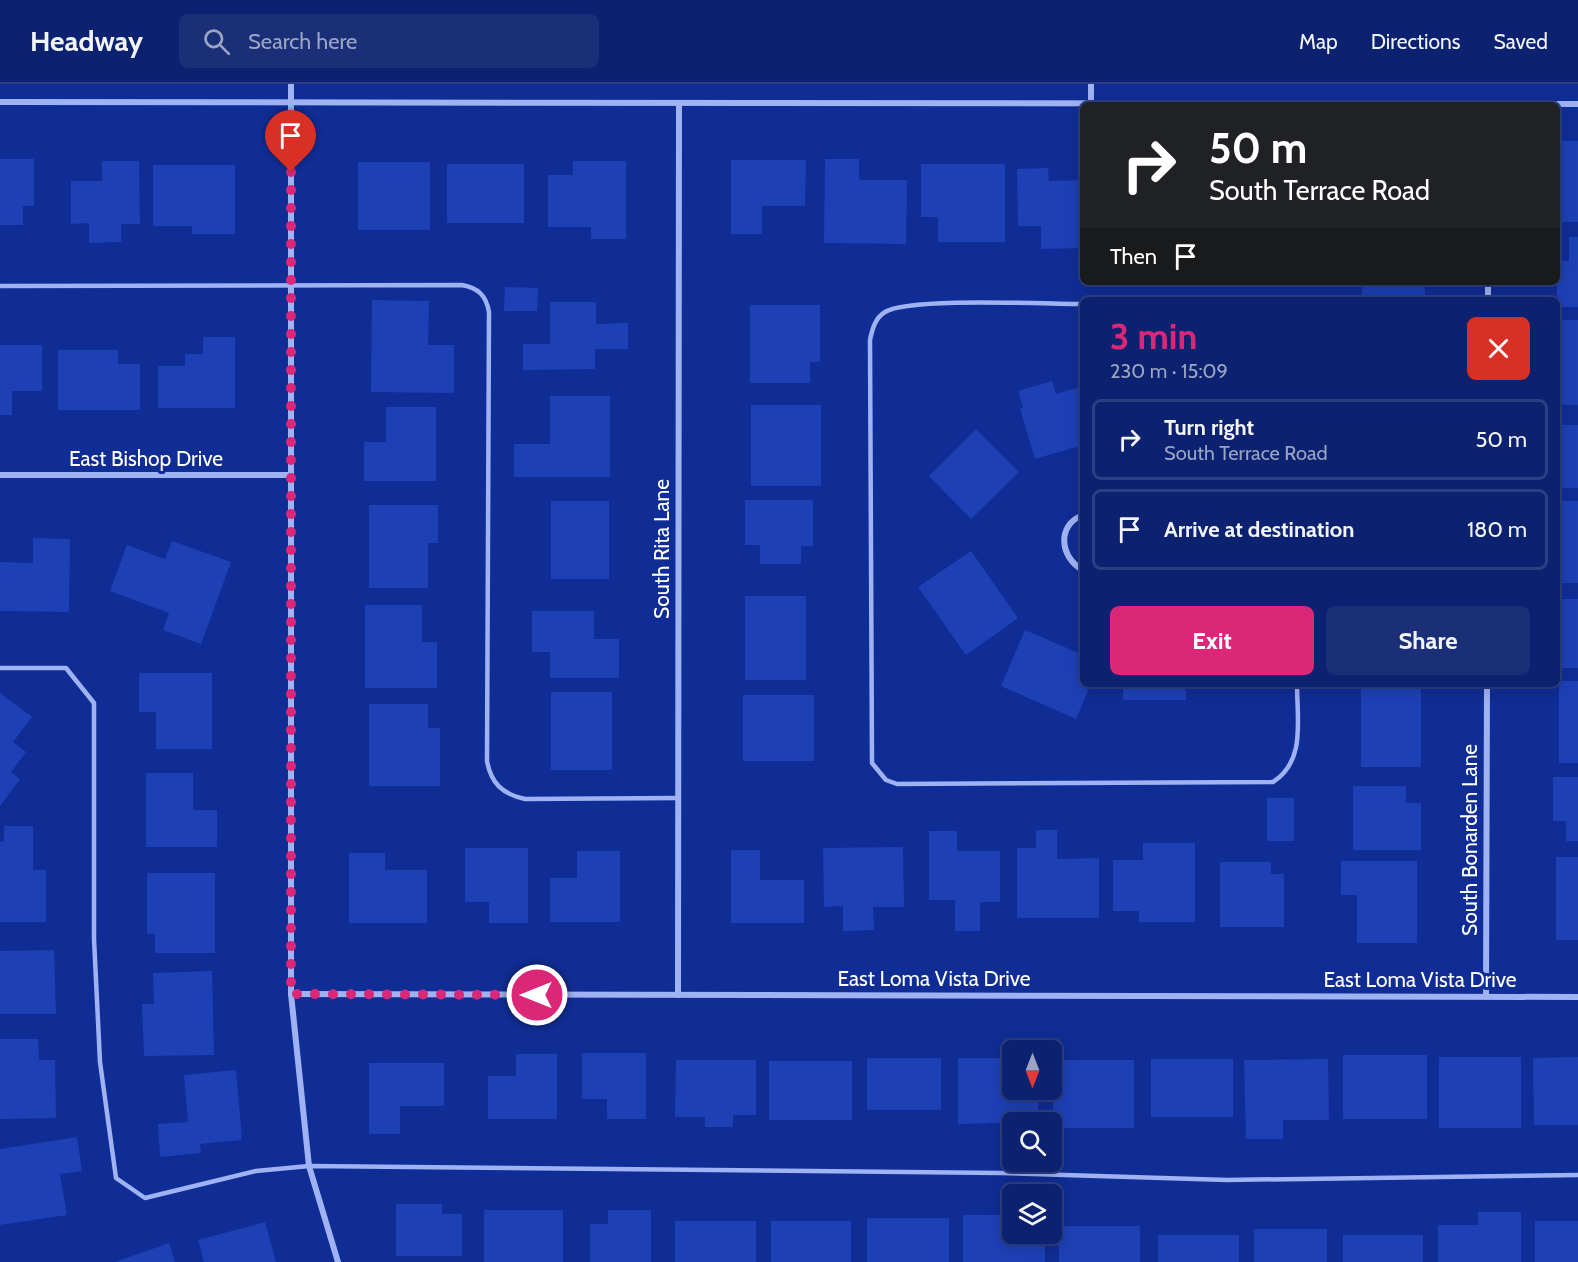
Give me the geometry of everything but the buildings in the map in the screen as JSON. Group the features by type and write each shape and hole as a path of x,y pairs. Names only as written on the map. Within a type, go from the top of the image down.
{"street":[{"path":"291,84 291,994 309,1166 338,1262"},
{"path":"1091,84 1091,102"},
{"path":"0,102 1080,104"},
{"name":"South Rita Lane","path":"678,995 679,103"},
{"path":"1560,104 1578,104"},
{"name":"East Bishop Drive","path":"0,475 291,475"},
{"path":"1080,516 1071,523 1063,541 1069,559 1080,568"},
{"name":"South Bonarden Lane","path":"1486,996 1487,687"},
{"name":"East Loma Vista Drive","path":"291,994 1578,997"}],"lane":[{"path":"0,286 462,285 472,287 482,294 489,312 487,760 490,776 498,787 511,796 525,799 678,798"},
{"path":"1080,304 914,304 883,313 874,325 870,340 872,763 886,780 897,784 1273,782 1287,773 1294,759 1297,687"},
{"path":"0,668 66,668 94,703 96,984 99,1062 116,1178 145,1198 256,1171 309,1166 1000,1173 1227,1180 1578,1174"}],"route":[{"path":"291,172 291,994 537,995"}]}
